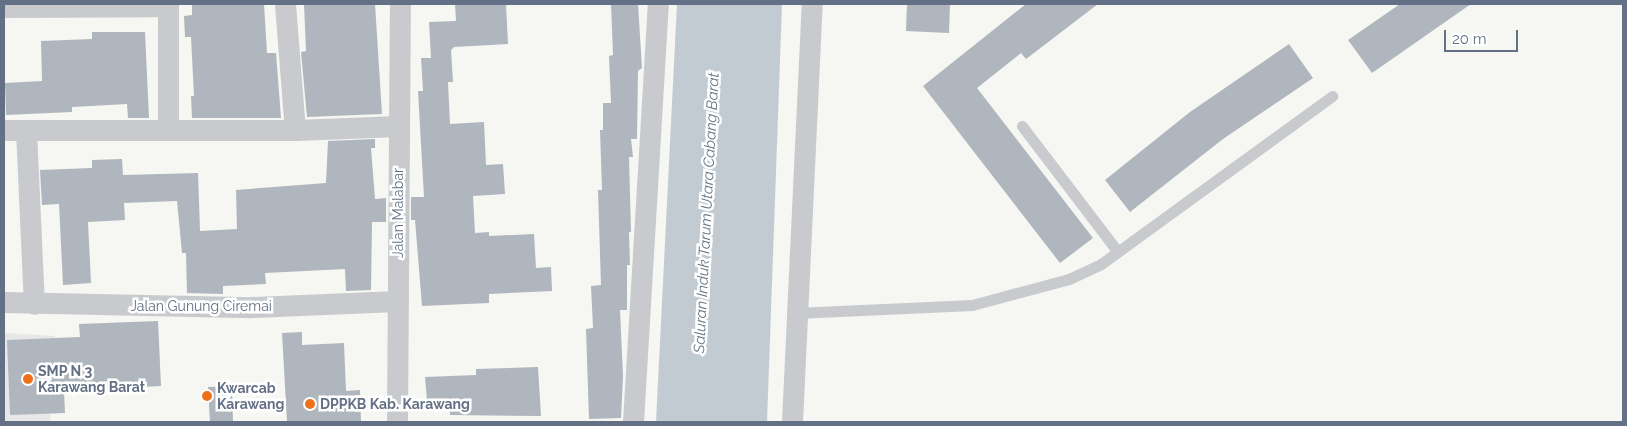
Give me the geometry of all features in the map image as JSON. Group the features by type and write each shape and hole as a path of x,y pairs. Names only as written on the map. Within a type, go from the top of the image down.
{"street":[{"path":"285,4 295,130"},
{"name":"Jalan Malabar","path":"397,422 400,4"},
{"path":"633,422 658,4"},
{"path":"792,422 812,4"},
{"path":"4,7 168,5 168,129"},
{"path":"4,130 295,130 398,126"},
{"path":"26,130 34,304"},
{"name":"Jalan Gunung Ciremai","path":"4,302 251,307 398,301"}],"lane":[{"path":"796,313 972,305 1069,279 1118,252 1332,96"},
{"path":"1022,126 1118,252"}],"shaded area":[{"name":"SMP N 3 Karawang Barat","path":"4,333 55,336 50,422 4,422"}],"water":[{"name":"Saluran Induk Tarum Utara Cabang Barat","path":"677,4 782,4 767,422 656,422"}],"building":[{"path":"192,4 264,4 267,53 276,53 281,118 192,118 191,96 194,96 191,37 185,37 184,16 192,15"},
{"path":"304,4 375,4 382,114 307,117 301,52 306,51"},
{"path":"455,4 506,4 508,44 454,47 451,50 453,82 448,82 450,124 484,122 486,165 503,164 505,194 473,196 475,233 489,232 489,236 534,234 536,268 551,267 552,291 489,294 489,303 422,306 415,220 411,220 411,197 424,197 418,91 423,91 421,58 431,58 429,22 456,21"},
{"path":"611,4 638,4 642,68 638,71 637,139 631,139 633,157 629,157 630,265 627,265 627,310 620,310 623,376 621,418 589,419 586,329 593,328 591,286 601,285 598,190 602,190 600,130 603,130 603,103 611,103 609,56 613,55"},
{"path":"907,4 950,4 949,33 906,31"},
{"path":"1026,4 1098,4 1026,59 1021,53 977,88 1093,238 1060,263 923,86"},
{"path":"1400,4 1471,4 1372,73 1348,40"},
{"path":"92,32 145,32 149,118 128,118 127,104 72,107 72,112 6,115 5,83 42,81 41,41 92,39"},
{"path":"1289,44 1313,78 1223,139 1130,212 1105,180 1190,112"},
{"path":"375,139 375,148 371,148 375,199 386,198 386,222 372,222 371,290 346,291 345,269 265,273 266,284 223,286 223,294 187,293 186,253 182,253 177,201 124,203 125,220 88,222 91,283 63,285 59,204 42,205 40,170 92,168 92,160 122,159 123,175 198,173 200,231 237,229 236,190 326,183 328,141"},
{"path":"158,321 161,386 64,391 65,413 10,415 7,340 80,337 79,324"},
{"path":"302,332 302,345 344,343 346,391 360,390 361,422 287,422 282,333"},
{"path":"538,367 541,416 450,415 449,399 427,400 425,377 476,375 476,369"},
{"path":"232,386 233,422 210,422 208,387"}],"place":[{"name":"SMP N 3 Karawang Barat","path":"28,379"},
{"name":"Kwarcab Karawang","path":"207,396"},
{"name":"DPPKB Kab. Karawang","path":"310,404"}]}
